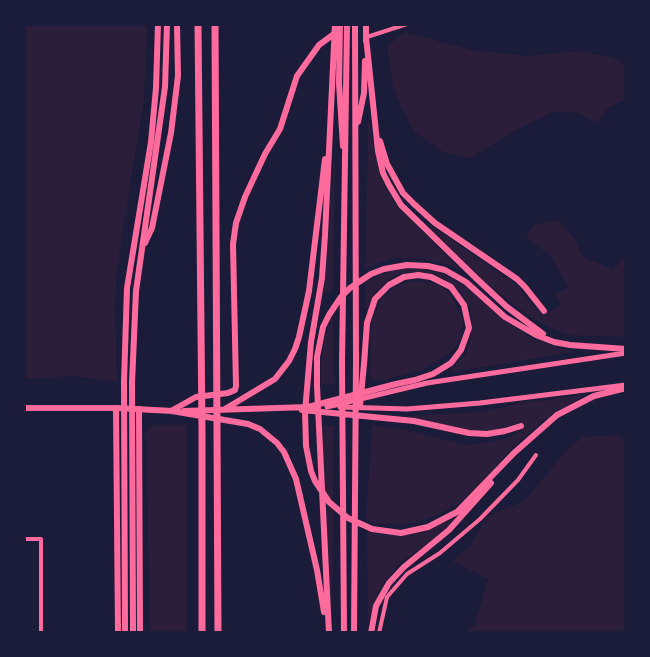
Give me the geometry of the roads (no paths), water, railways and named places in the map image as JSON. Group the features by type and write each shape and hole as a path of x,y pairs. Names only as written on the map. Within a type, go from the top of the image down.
{"highway":[{"path":"198,24 202,633"},
{"path":"215,24 218,633"}],"main road":[{"path":"125,633 124,382 127,288 150,142 156,88 156,24"},
{"path":"133,633 132,383 136,291 159,142 165,87 166,24"},
{"path":"141,255 152,228 171,133 178,76 177,24"},
{"path":"335,24 322,278 311,342 305,412 306,446 315,481 328,501 362,526 391,533 418,530 437,524 457,512 514,453 557,415 594,396 626,387"},
{"path":"340,24 339,94 344,152"},
{"path":"344,633 342,363 346,24"},
{"path":"354,633 355,24"},
{"path":"356,135 364,93 366,24"},
{"path":"171,411 196,397 235,390 233,244 236,223 265,154 280,129 297,76 319,45 334,33"},
{"path":"366,38 383,173 401,205 507,308 537,331 570,345"},
{"path":"376,127 387,164 403,193 435,223 517,279 544,311"},
{"path":"225,409 275,379 289,361 297,343 309,291 329,129"},
{"path":"328,633 317,357 323,327 341,297 350,288 371,274 394,266 428,266 445,270 466,282 505,317 554,342 626,351"},
{"path":"308,406 415,380 433,374 451,363 461,350 469,328 467,312 461,298 451,287 431,277 418,275 404,277 389,285 375,299 367,322 364,364 356,436"},
{"path":"327,407 427,383 626,351"},
{"path":"24,408 116,408 171,411 308,406 407,409 626,387"},
{"path":"116,408 118,633"},
{"path":"281,408 414,421 478,434 505,432 521,426"},
{"path":"139,409 140,633"},
{"path":"171,411 248,424 270,436 284,452 302,498 328,633"},
{"path":"371,633 376,606 389,583 404,567 449,530 480,498 514,453"}],"street":[{"path":"366,38 407,24"},
{"path":"379,633 387,597 407,574 440,553 480,519 518,480 536,455"},
{"path":"24,539 40,539 41,633"}]}
